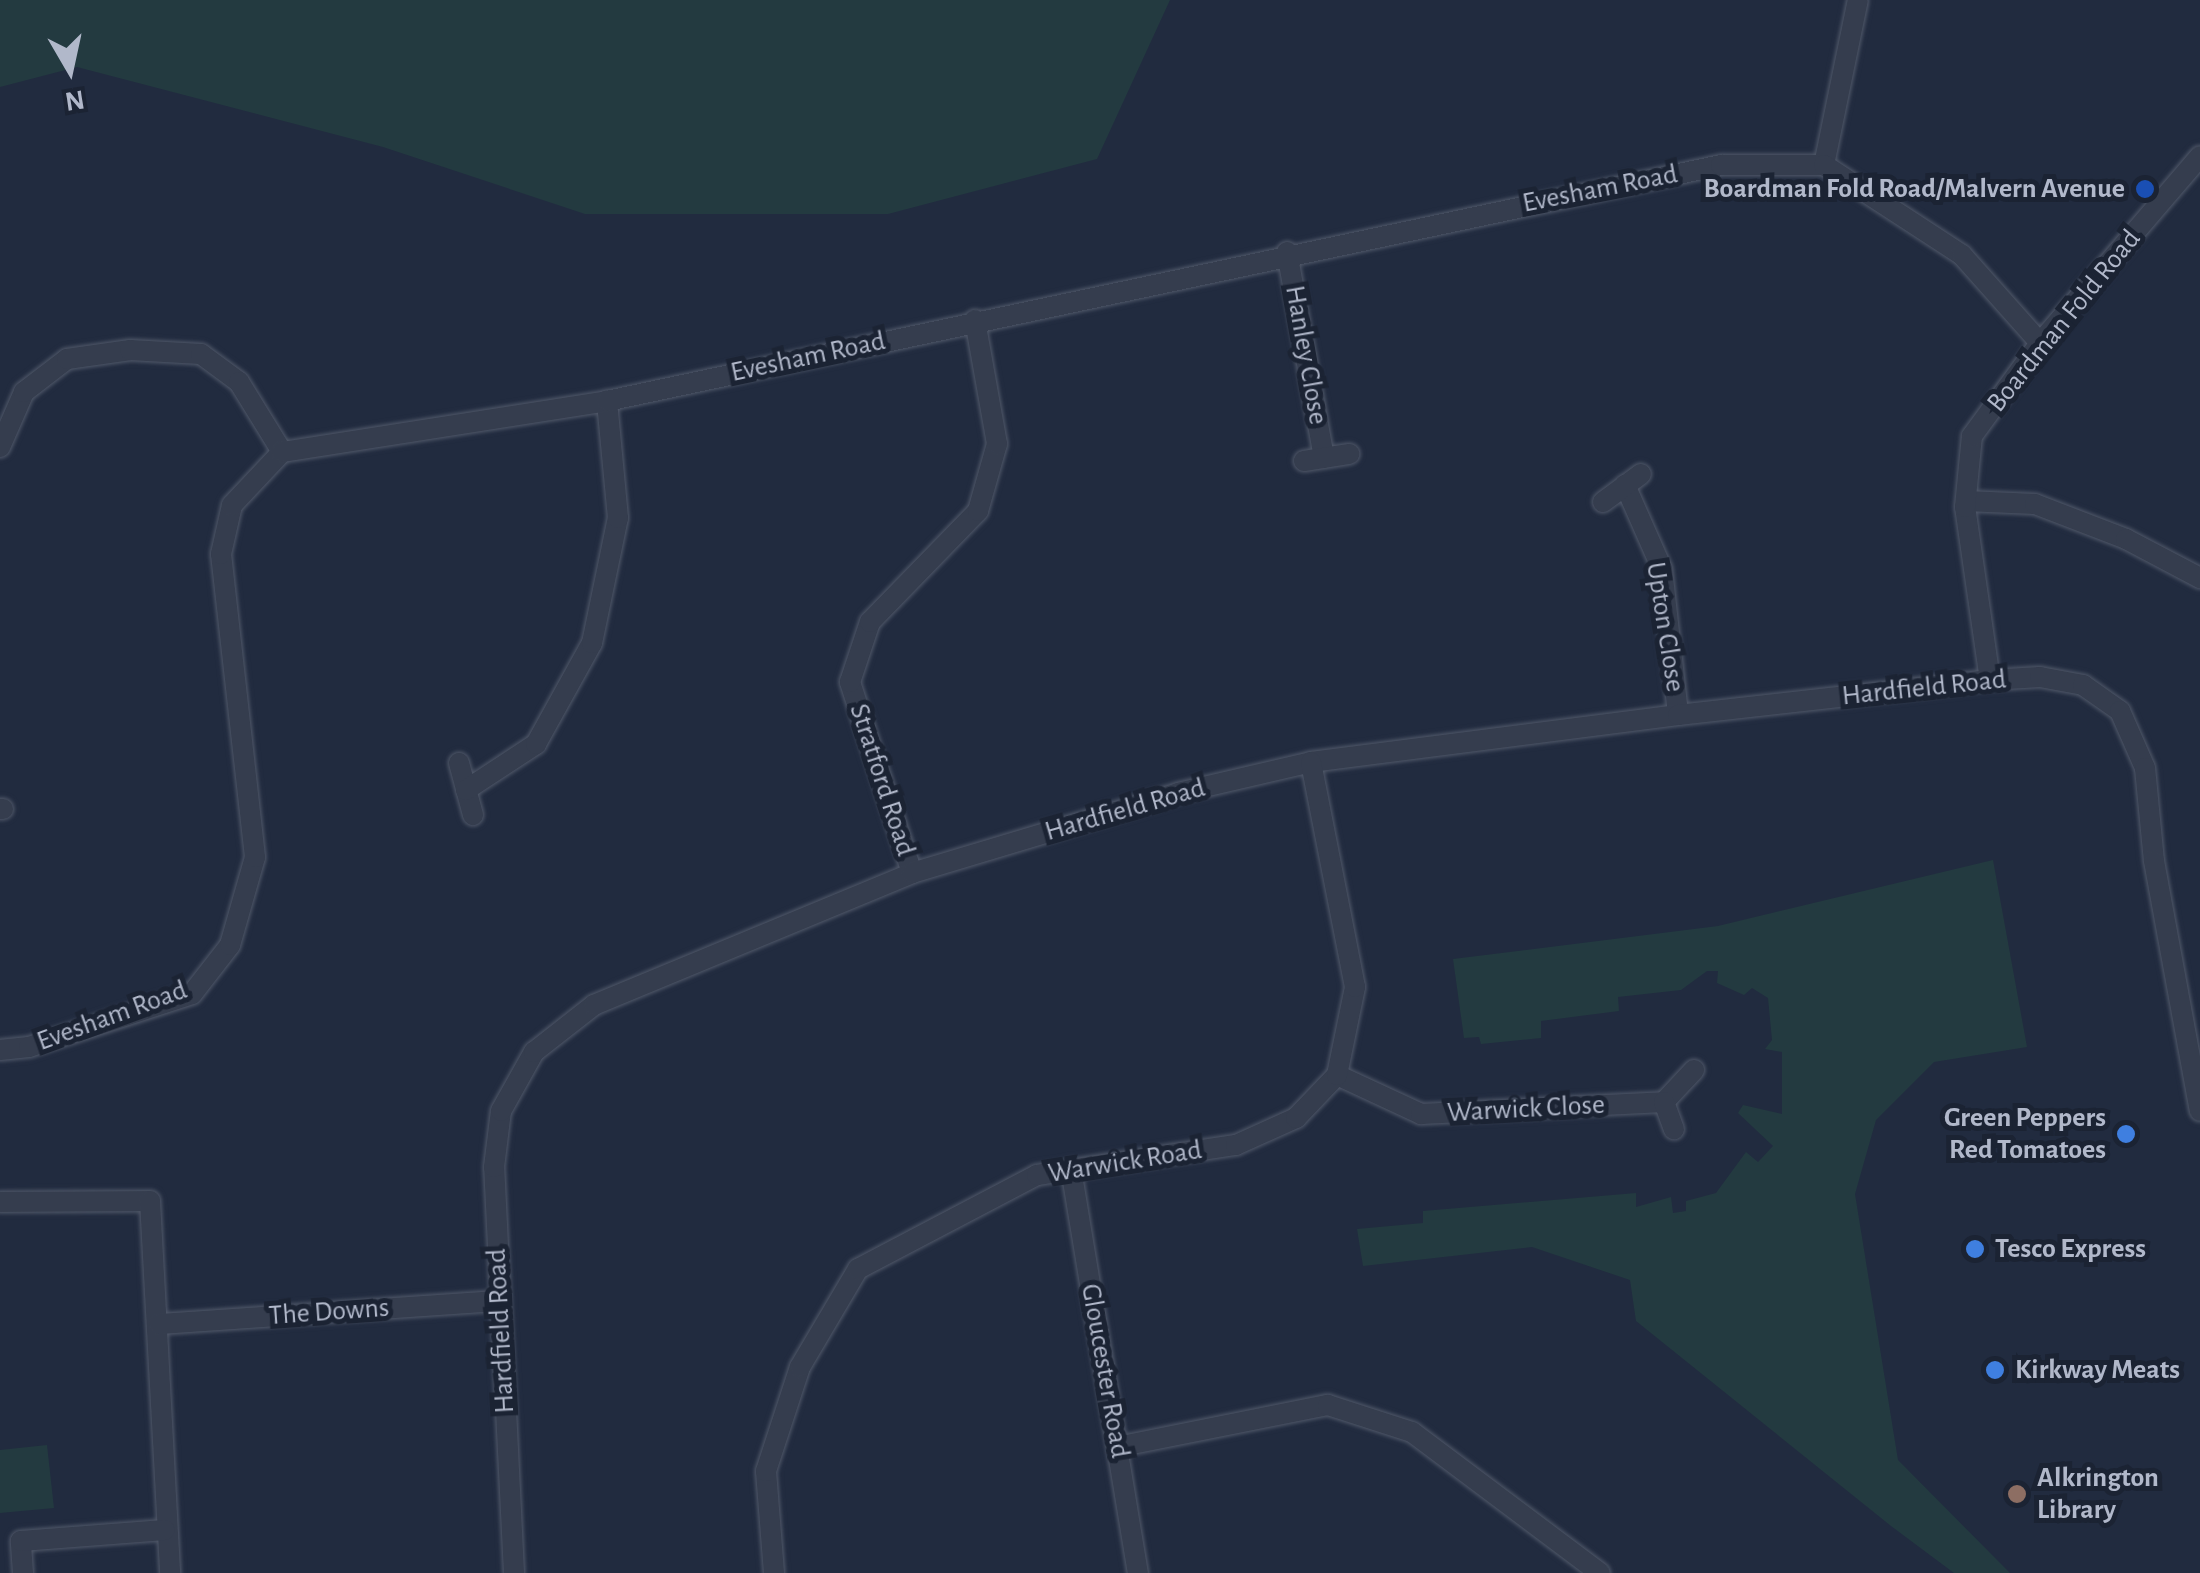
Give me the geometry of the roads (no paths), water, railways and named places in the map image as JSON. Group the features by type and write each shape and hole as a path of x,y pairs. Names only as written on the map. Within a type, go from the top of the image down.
{"street":[{"path":"1858,0 1824,165 1962,255 2040,343"},
{"name":"Boardman Fold Road","path":"1990,680 1966,501 1972,436 2040,343 2200,156"},
{"name":"Evesham Road","path":"0,1050 29,1047 192,994 230,945 255,856 220,554 232,505 282,452 607,400 1287,252 1721,165 1824,165"},
{"name":"Hanley Close","path":"1287,252 1314,460 1348,454"},
{"name":"Stratford Road","path":"912,873 850,682 870,622 978,511 997,444 975,320"},
{"path":"0,447 24,392 67,359 130,350 201,354 239,382 282,452"},
{"path":"466,790 536,744 592,643 618,518 607,400"},
{"name":"Upton Close","path":"1603,502 1633,480 1662,569 1678,715"},
{"path":"1966,501 2035,504 2126,539 2200,578"},
{"name":"Hardfield Road","path":"514,1573 494,1167 501,1110 534,1052 594,1005 912,873 1165,797 1311,762 1990,680 2062,678 2083,685 2120,712 2146,768 2154,861 2200,1111"},
{"path":"1311,762 1356,987 1337,1075"},
{"path":"459,764 474,815"},
{"path":"1674,1129 1664,1102 1694,1070"},
{"name":"Warwick Close","path":"1337,1075 1421,1114 1664,1102"},
{"name":"Warwick Road","path":"774,1573 766,1471 800,1367 858,1269 1038,1174 1236,1145 1296,1118 1337,1075"},
{"name":"Gloucester Road","path":"1071,1169 1138,1573"},
{"path":"0,1202 150,1201 160,1324 165,1530 170,1573"},
{"name":"The Downs","path":"160,1324 498,1301"},
{"path":"1117,1447 1328,1404 1412,1432 1600,1573"},
{"path":"23,1573 20,1541 165,1530"}],"place":[{"name":"Boardman Fold Road/Malvern Avenue","path":"2145,189"},
{"name":"Green Peppers Red Tomatoes","path":"2126,1134"},
{"name":"Tesco Express","path":"1975,1249"},
{"name":"Kirkway Meats","path":"1995,1370"},
{"name":"Alkrington Library","path":"2017,1494"}]}
